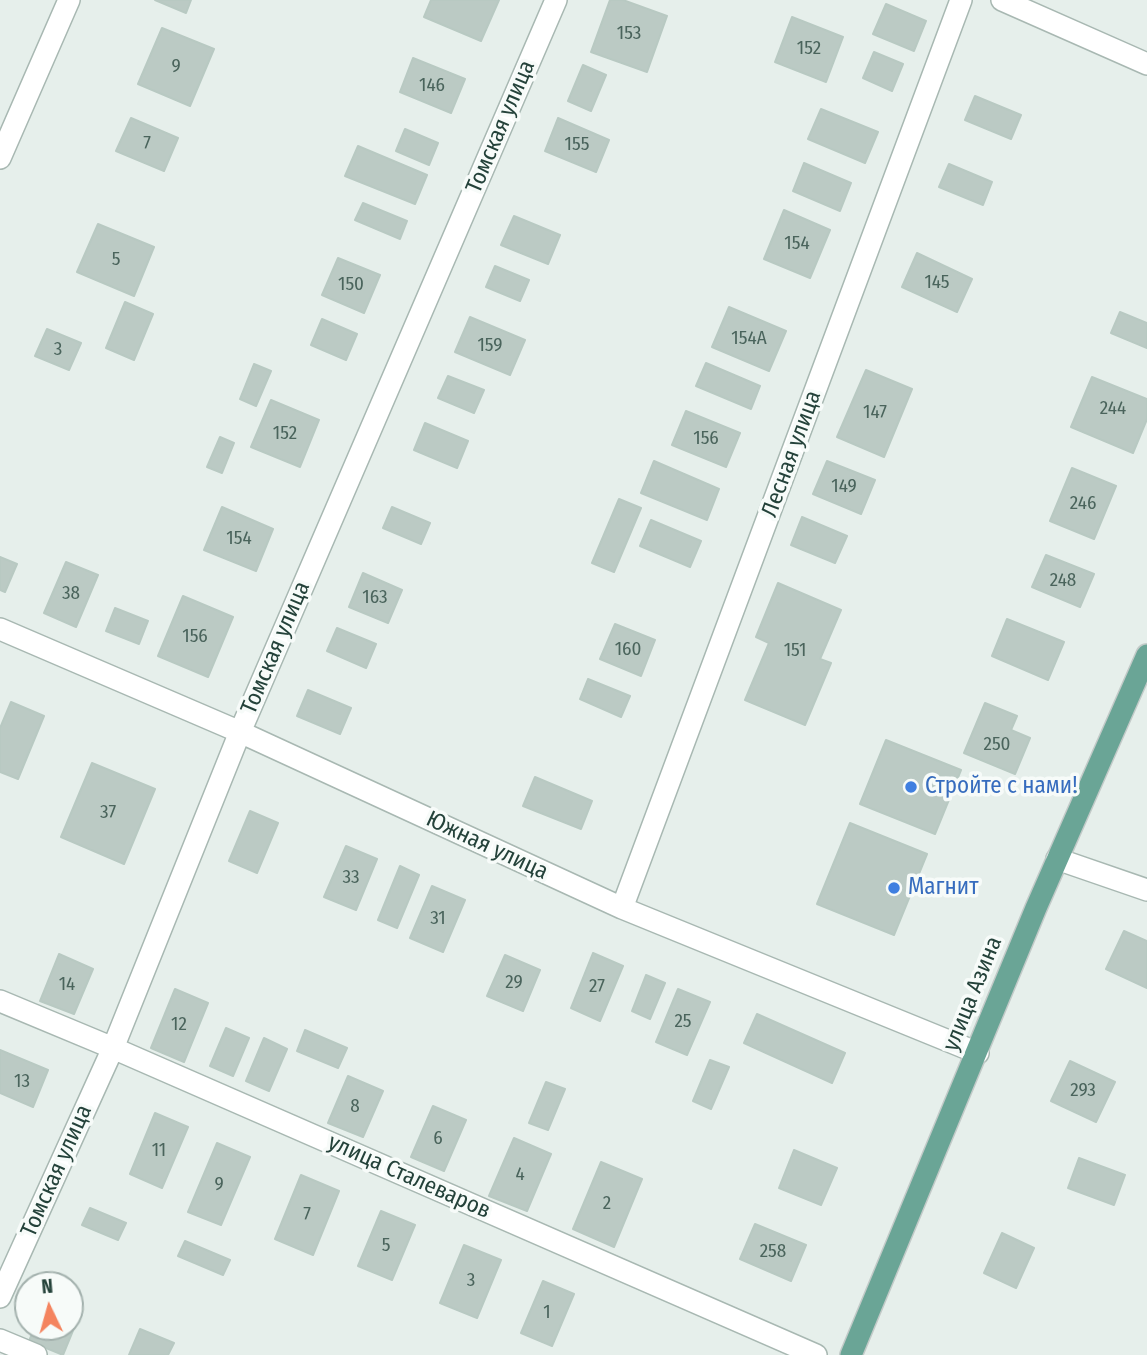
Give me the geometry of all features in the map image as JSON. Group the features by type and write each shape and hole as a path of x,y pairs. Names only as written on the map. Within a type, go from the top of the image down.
{"main road":[{"name":"улица Азина","path":"850,1355 1057,859 1147,655"}],"street":[{"path":"0,158 69,0"},
{"name":"Томская улица","path":"0,1297 113,1048 240,732 556,0"},
{"name":"Лесная улица","path":"622,908 961,0"},
{"path":"1002,0 1147,64"},
{"name":"Южная улица","path":"0,629 240,732 622,908 978,1052"},
{"path":"1057,859 1147,890"},
{"name":"улица Сталеваров","path":"0,1001 816,1355"},
{"path":"0,1340 36,1355"}],"building":[{"path":"155,0 191,0 186,13"},
{"path":"431,0 499,0 481,41 424,17"},
{"path":"610,0 623,0 667,16 647,72 591,52"},
{"path":"886,4 926,21 914,51 873,34"},
{"path":"792,17 843,37 826,82 775,62"},
{"path":"162,28 214,49 190,106 138,84"},
{"path":"874,52 903,64 892,91 863,78"},
{"path":"413,58 465,79 451,113 400,92"},
{"path":"583,65 606,75 591,111 568,101"},
{"path":"975,96 1021,115 1011,139 965,120"},
{"path":"821,109 878,132 865,163 808,139"},
{"path":"131,118 178,138 164,171 116,151"},
{"path":"558,118 609,140 596,172 545,151"},
{"path":"405,129 438,143 429,165 396,151"},
{"path":"358,146 427,175 415,204 345,176"},
{"path":"804,163 851,183 840,211 793,191"},
{"path":"949,164 992,182 983,205 939,187"},
{"path":"363,203 407,221 400,239 355,220"},
{"path":"784,210 830,230 810,278 764,259"},
{"path":"514,216 560,235 548,264 501,245"},
{"path":"98,224 154,247 134,296 77,272"},
{"path":"917,253 972,279 957,312 902,287"},
{"path":"338,258 380,275 364,313 322,295"},
{"path":"495,266 529,280 520,301 486,287"},
{"path":"125,302 153,314 134,360 106,348"},
{"path":"729,307 786,331 769,371 712,347"},
{"path":"1120,312 1147,323 1147,348 1111,333"},
{"path":"470,317 525,340 510,375 455,352"},
{"path":"322,319 357,334 346,360 311,345"},
{"path":"47,329 81,343 69,370 35,356"},
{"path":"706,363 760,386 751,409 696,386"},
{"path":"254,364 271,371 256,406 240,399"},
{"path":"866,370 912,389 884,457 837,437"},
{"path":"448,376 484,390 474,413 438,398"},
{"path":"1092,377 1147,399 1147,419 1133,453 1071,427"},
{"path":"271,400 319,420 300,467 251,447"},
{"path":"686,411 740,433 726,467 672,445"},
{"path":"425,423 468,441 457,468 414,450"},
{"path":"220,437 234,443 222,473 207,467"},
{"path":"654,461 719,489 707,520 641,493"},
{"path":"827,461 875,480 861,514 813,494"},
{"path":"1072,468 1116,486 1094,539 1050,521"},
{"path":"619,499 641,508 614,572 592,563"},
{"path":"222,507 273,529 256,571 204,550"},
{"path":"392,507 430,523 421,544 383,528"},
{"path":"802,517 847,536 835,563 791,545"},
{"path":"651,520 701,541 690,567 640,546"},
{"path":"1046,555 1094,574 1080,607 1032,587"},
{"path":"0,557 17,564 5,592 0,590"},
{"path":"66,562 98,575 76,627 44,613"},
{"path":"363,573 402,590 388,623 349,607"},
{"path":"778,583 841,610 820,659 831,663 805,725 745,700 769,643 756,637"},
{"path":"183,596 233,617 208,677 158,656"},
{"path":"115,608 148,621 139,644 106,631"},
{"path":"1007,619 1064,642 1048,680 992,656"},
{"path":"615,624 655,640 641,676 600,659"},
{"path":"337,628 376,644 366,668 327,651"},
{"path":"588,679 630,696 621,717 580,699"},
{"path":"308,690 351,708 340,734 297,716"},
{"path":"11,702 44,716 18,779 0,772 0,728"},
{"path":"985,703 1017,716 1011,730 1030,738 1015,774 964,753"},
{"path":"886,740 961,770 935,834 860,804"},
{"path":"92,763 155,789 124,864 61,837"},
{"path":"535,777 592,801 581,829 523,806"},
{"path":"250,811 278,823 257,873 229,861"},
{"path":"850,823 927,854 894,935 817,904"},
{"path":"346,846 377,859 356,910 324,897"},
{"path":"400,866 419,875 397,928 378,920"},
{"path":"432,886 465,900 443,952 410,938"},
{"path":"1124,931 1147,941 1147,988 1106,969"},
{"path":"593,953 623,966 600,1021 571,1008"},
{"path":"59,954 93,969 74,1014 40,1001"},
{"path":"505,955 540,970 523,1011 487,996"},
{"path":"646,975 665,983 650,1019 632,1011"},
{"path":"175,989 208,1003 184,1062 151,1048"},
{"path":"678,989 710,1002 687,1055 656,1042"},
{"path":"757,1014 845,1053 832,1083 744,1043"},
{"path":"226,1028 249,1038 233,1076 210,1066"},
{"path":"305,1030 347,1048 338,1068 297,1051"},
{"path":"264,1038 287,1049 269,1091 246,1081"},
{"path":"0,1050 48,1070 33,1107 0,1093"},
{"path":"710,1060 729,1067 711,1109 693,1101"},
{"path":"1070,1061 1115,1082 1096,1122 1051,1101"},
{"path":"348,1076 383,1091 363,1137 328,1123"},
{"path":"546,1082 565,1089 548,1130 529,1123"},
{"path":"433,1106 466,1120 444,1171 411,1157"},
{"path":"155,1113 188,1127 162,1188 130,1174"},
{"path":"514,1138 551,1154 527,1211 489,1196"},
{"path":"217,1143 250,1157 221,1225 188,1212"},
{"path":"794,1150 837,1168 821,1205 779,1188"},
{"path":"1079,1158 1125,1175 1114,1205 1068,1188"},
{"path":"601,1162 642,1179 614,1247 573,1229"},
{"path":"301,1175 339,1191 313,1255 275,1239"},
{"path":"90,1208 126,1223 118,1240 82,1225"},
{"path":"381,1211 415,1225 392,1280 358,1266"},
{"path":"755,1224 806,1245 791,1281 740,1259"},
{"path":"1002,1233 1034,1248 1016,1288 984,1273"},
{"path":"185,1241 230,1260 223,1275 178,1256"},
{"path":"464,1245 501,1260 477,1318 440,1303"},
{"path":"543,1281 574,1294 552,1346 521,1333"},
{"path":"140,1329 174,1343 168,1355 129,1355"},
{"path":"29,1341 69,1341 63,1355"}],"place":[{"name":"Стройте с нами!","path":"911,787"},
{"name":"Магнит","path":"894,888"}]}
